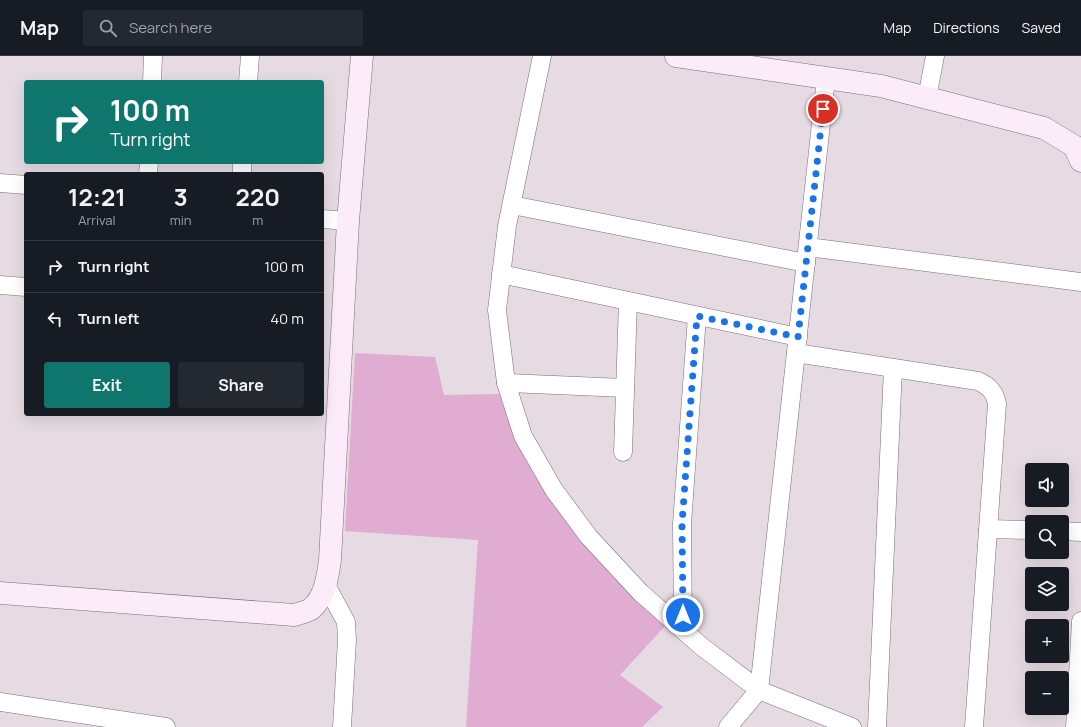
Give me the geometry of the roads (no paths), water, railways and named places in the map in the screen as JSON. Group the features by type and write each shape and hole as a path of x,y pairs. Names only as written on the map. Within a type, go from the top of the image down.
{"street":[{"path":"152,80 153,56"},
{"path":"248,80 250,56"},
{"path":"0,593 294,615 311,608 326,585 330,560 348,221 362,56"},
{"path":"542,56 512,205 497,310 506,383 523,436 554,490 594,542 640,592 701,646 759,690 848,726"},
{"path":"676,56 881,86 1044,128 1074,146 1081,161"},
{"path":"927,98 935,56"},
{"path":"728,727 759,690 826,78"},
{"path":"0,183 24,185"},
{"path":"512,205 807,255 1081,282"},
{"path":"324,219 348,221"},
{"path":"501,274 697,316 797,345 893,368 978,381 988,386 996,396 997,404 974,727"},
{"path":"0,285 24,287"},
{"path":"623,452 628,301"},
{"path":"683,630 682,524 697,316"},
{"path":"877,727 893,368"},
{"path":"506,383 625,388"},
{"path":"988,529 1025,530"},
{"path":"1069,531 1081,532"},
{"path":"326,585 346,622 347,640 342,727"},
{"path":"1075,727 1081,621"},
{"path":"0,702 166,727"}]}
